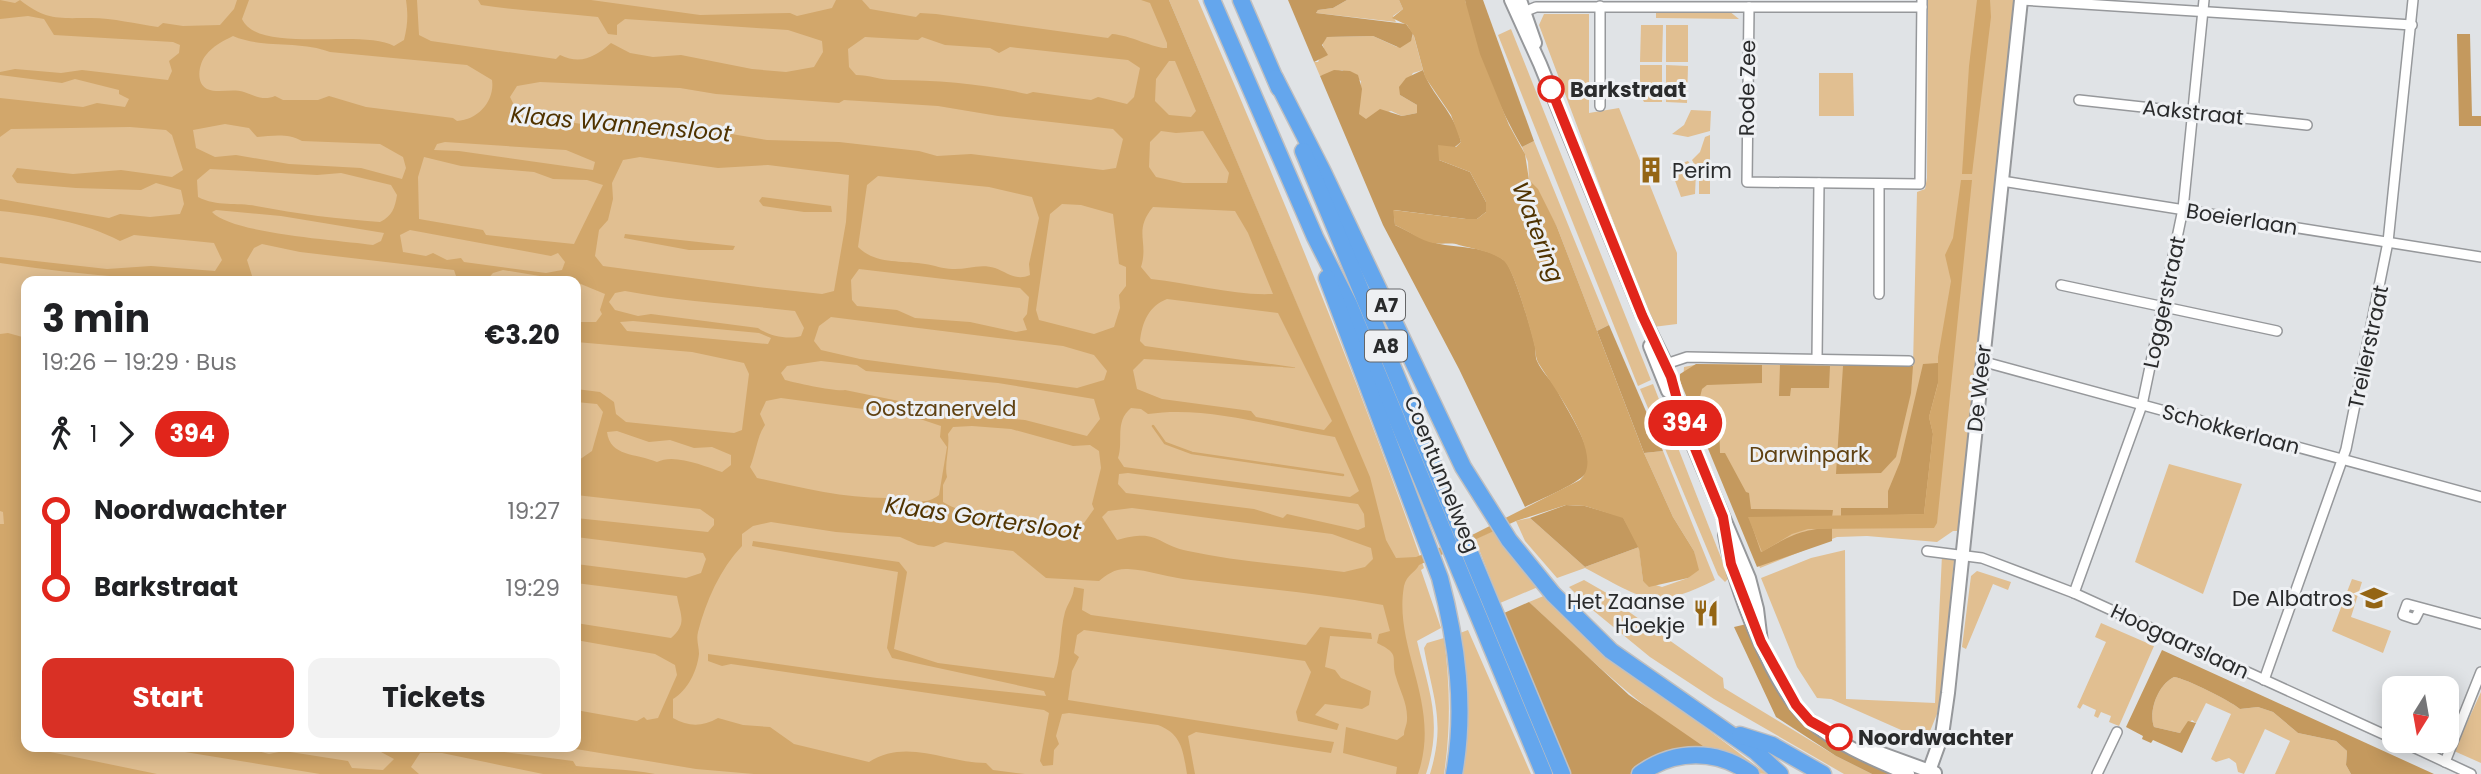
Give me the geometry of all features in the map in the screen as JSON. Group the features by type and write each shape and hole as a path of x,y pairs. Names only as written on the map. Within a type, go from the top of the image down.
{"highway":[{"name":"Coentunnelweg","path":"1212,0 1315,237 1349,304 1458,573 1544,774"},
{"name":"Coentunnelweg","path":"1241,0 1562,774"},
{"name":"A7","path":"1275,78 1324,172 1464,467 1489,511 1553,594 1624,661 1756,752 1780,774"},
{"name":"A8","path":"1315,237 1336,308 1440,578 1459,676 1459,728 1454,774"},
{"name":"A7","path":"1722,729 1772,745 1823,774"},
{"path":"1640,774 1668,759 1698,755 1726,760 1751,774"}],"main road":[{"path":"1511,0 1521,9 1723,517 1731,564 1743,580 1761,642 1796,705 1810,721 1848,748 1908,774"},
{"name":"De Weer","path":"1931,773 1946,741 1948,693 1981,361 2021,0"},
{"path":"1830,734 1931,773"}],"street":[{"path":"2021,0 2412,24"},
{"name":"Loggerstraat","path":"2074,593 2142,405 2183,209 2204,0"},
{"name":"Treilerstraat","path":"2264,680 2344,459 2388,242 2413,0"},
{"path":"1521,9 1647,3 1749,6 1821,3 1922,4"},
{"name":"Rode Zee","path":"1749,6 1747,182 1920,184 1922,4"},
{"path":"1600,6 1600,106"},
{"name":"Aakstraat","path":"2079,100 2307,125"},
{"name":"Boeierlaan","path":"2002,181 2481,257"},
{"path":"1817,359 1819,183"},
{"path":"1879,184 1879,294"},
{"path":"2061,285 2277,331"},
{"path":"1661,366 1687,357 1909,361"},
{"name":"Schokkerlaan","path":"1981,361 2481,497"},
{"name":"Hoogaarslaan","path":"1927,551 1982,558 2074,593 2382,733"},
{"path":"2420,608 2415,619 2403,615 2407,604 2481,624"},
{"path":"2445,762 2481,672"},
{"path":"2097,774 2117,732"},
{"name":"Hoogaarslaan","path":"2426,753 2471,774"}],"green space":[{"name":"Oostzanerveld","path":"0,0 1164,0 1345,419 1169,0 1198,0 1344,353 1424,568 1421,570 1441,628 1417,641 1430,691 1434,722 1426,774 0,774"},
{"path":"1347,0 1399,0 1403,9 1393,16 1396,22 1316,13"},
{"name":"Darwinpark","path":"1928,0 2018,0 1959,531 1953,531 1937,542 1867,536 1837,537 1760,568 1683,381 1684,367 1699,364 1913,366 1917,192 1925,189 1927,178"},
{"path":"1656,10 1729,11 1739,19 1656,18"},
{"path":"1544,14 1589,14 1589,113 1619,108 1677,253 1677,324 1653,327 1539,25"},
{"path":"1641,25 1663,25 1662,62 1640,62"},
{"path":"1666,25 1688,25 1688,62 1666,62"},
{"path":"1511,29 1651,380 1638,386 1498,35"},
{"path":"1413,33 1423,70 1413,73 1400,95 1417,105 1417,113 1402,116 1391,111 1366,120 1360,118 1358,110 1361,81 1342,70 1320,76 1314,62 1318,62 1324,49 1322,42 1327,37 1373,36 1397,47 1412,38"},
{"path":"1640,65 1662,65 1662,102 1644,102 1640,94"},
{"path":"1666,65 1688,66 1687,103 1666,102"},
{"path":"1819,73 1853,73 1854,116 1819,116"},
{"path":"1691,110 1711,111 1710,131 1688,137 1672,134 1684,125"},
{"path":"1710,135 1710,194 1699,194 1699,173 1692,160 1700,152 1705,137"},
{"path":"1534,141 1609,325 1597,331 1557,227 1529,180 1528,162 1522,147"},
{"path":"1688,161 1696,173 1695,194 1681,197 1670,167"},
{"path":"1653,384 1729,578 1725,582 1718,575 1640,389"},
{"path":"1663,451 1715,580 1676,596 1661,598 1635,593 1585,568 1557,578 1525,541 1516,521 1530,518 1585,567 1639,547 1643,581 1662,587 1688,578 1696,567 1694,551 1673,517 1644,453"},
{"path":"2169,464 2242,484 2203,594 2135,562"},
{"path":"1493,531 1538,587 1500,603 1475,539"},
{"path":"1845,550 1846,699 1935,703 1942,555 1951,556 1954,560 1942,688 1937,714 1926,741 1831,699 1817,698 1797,667 1761,578 1811,558"},
{"path":"1977,571 2011,582 2008,590 1993,584 1966,649 1962,647 1971,576"},
{"path":"2352,579 2362,582 2351,617 2391,631 2383,653 2332,631"},
{"path":"1584,580 1617,599 1615,602 1723,678 1724,688 1836,756 1872,774 1844,774 1714,699 1650,657 1569,587"},
{"path":"1546,595 1655,690 1767,774 1742,768 1711,753 1642,704 1529,602"},
{"path":"2101,623 2154,646 2119,726 2109,722 2111,716 2101,712 2098,718 2094,716 2096,710 2083,704 2080,709 2077,707 2106,642 2095,637"},
{"path":"1468,630 1531,774 1462,774 1467,718 1460,633"},
{"path":"1444,638 1448,672 1448,740 1444,774 1430,774 1438,724 1424,648 1427,643"},
{"path":"2174,677 2208,690 2240,709 2258,707 2273,712 2298,733 2336,741 2347,751 2346,765 2351,774 2275,774 2290,741 2265,729 2244,774 2238,772 2236,763 2229,758 2216,762 2211,759 2231,714 2206,703 2196,723 2192,720 2180,733 2154,727 2152,713 2156,698 2164,685"},
{"path":"2481,692 2481,763 2458,753 2459,740"}],"shaded area":[{"path":"1288,0 1347,0 1316,13 1406,24 1413,33 1411,41 1400,48 1373,36 1327,37 1322,45 1328,55 1314,62"},
{"path":"1465,0 1483,0 1534,141 1522,147 1487,75 1473,35"},
{"path":"2457,34 2470,34 2472,116 2481,116 2481,126 2459,126"},
{"path":"1334,70 1350,71 1358,75 1362,89 1359,114 1366,119 1380,109 1402,116 1417,113 1417,105 1400,95 1399,87 1406,78 1423,70 1431,88 1454,122 1461,142 1439,160 1470,172 1486,202 1486,212 1477,219 1466,219 1394,210 1395,225 1432,242 1476,249 1505,261 1526,314 1537,361 1556,388 1587,451 1588,470 1570,485 1525,507 1459,369 1383,225 1320,76"},
{"path":"1609,325 1663,451 1644,453 1597,331"},
{"path":"1938,363 1938,383 1929,417 1933,434 1924,514 1841,517 1841,508 1888,508 1888,491 1900,462 1923,364"},
{"path":"1696,364 1762,365 1762,383 1707,385 1702,389 1699,401 1705,412 1719,417 1720,453 1725,453 1749,493 1751,509 1833,510 1832,517 1749,517 1761,552 1811,530 1832,528 1832,541 1757,567 1680,381 1680,374"},
{"path":"1780,365 1830,366 1829,388 1791,388 1790,396 1779,396"},
{"path":"1843,366 1913,366 1911,393 1896,457 1881,473 1836,474"},
{"path":"1566,505 1585,506 1623,517 1639,547 1585,567 1530,518"},
{"path":"1529,602 1629,695 1713,753 1635,774 1571,774 1504,613"},
{"path":"1751,623 1795,713 1903,774 1872,774 1836,756 1776,717 1734,627"},
{"path":"2162,650 2382,750 2382,753 2388,753 2434,774 2351,774 2346,765 2347,751 2336,741 2298,733 2273,712 2258,707 2240,709 2208,690 2174,677 2159,691 2152,713 2154,727 2180,733 2188,721 2196,723 2182,753 2153,740 2151,743 2142,739 2143,736 2126,727"}],"water":[{"path":"0,0 15,3 20,0 38,12 54,17 108,19 158,27 163,23 183,26 220,25 234,9 237,0 249,0 242,19 252,30 268,36 289,39 359,39 394,46 404,40 406,0 417,0 419,35 431,41 556,59 560,55 575,59 587,58 611,43 630,53 653,57 681,55 752,69 786,72 814,67 823,52 822,41 788,30 625,19 617,25 617,35 608,34 598,17 481,5 478,0 591,0 700,15 790,13 797,16 832,8 836,0 862,0 870,9 916,17 920,13 936,14 1108,38 1112,34 1167,48 1150,3 1141,0 1169,0 1370,477 1386,540 1396,558 1416,557 1474,534 1580,480 1587,469 1583,439 1538,362 1521,299 1507,265 1487,252 1456,244 1428,242 1395,225 1393,210 1466,219 1477,219 1486,212 1486,202 1470,172 1439,160 1438,145 1456,147 1461,142 1451,115 1425,77 1414,36 1407,25 1392,18 1403,9 1399,0 1465,0 1480,54 1509,125 1525,154 1529,180 1538,189 1557,227 1644,453 1673,517 1694,551 1699,570 1688,578 1649,587 1643,581 1639,549 1623,518 1585,506 1566,505 1516,521 1419,565 1405,582 1402,609 1421,700 1424,748 1418,774 1396,774 1397,767 1343,753 1346,727 1397,740 1404,735 1406,708 1394,670 1394,657 1377,643 1379,634 1390,631 1383,605 1183,579 1128,569 1112,572 1099,581 1046,578 1013,551 945,542 934,547 918,545 900,537 836,532 771,522 753,526 742,534 742,546 715,586 698,632 699,654 696,667 691,680 673,699 673,718 690,724 706,723 718,718 743,725 770,727 794,744 869,762 883,755 912,752 986,763 993,770 1025,774 754,774 696,769 581,750 581,711 637,721 644,717 647,720 658,718 677,675 675,665 655,654 581,641 581,624 671,638 680,628 682,618 677,596 581,584 581,565 686,578 701,573 706,559 703,553 581,538 581,519 708,532 714,525 714,519 700,509 581,496 581,459 592,451 603,412 597,404 581,402 581,390 600,392 614,402 616,414 626,422 734,433 742,430 749,374 744,363 692,352 581,342 581,322 596,322 602,314 600,310 605,294 581,284 581,276 540,276 503,270 490,276 456,276 454,270 300,252 262,244 254,248 247,260 252,276 116,276 0,263 0,257 107,269 151,266 215,271 222,260 214,243 134,235 120,241 61,220 0,211 0,199 109,218 120,214 150,217 180,214 184,204 181,190 156,183 141,190 17,183 12,176 17,168 73,174 121,170 172,177 183,170 172,135 166,130 130,127 11,129 0,137 0,98 83,107 97,103 125,107 129,99 119,94 119,90 75,79 62,83 0,75 0,72 15,69 61,73 82,70 168,80 172,71 169,61 179,53 180,45 173,42 54,35 44,19 28,16 0,19","holes":["233,36 330,52 467,65 492,80 491,95 479,113 457,121 453,118 366,107 329,96 318,100 283,100 275,96 263,98 239,91 207,89 200,78 202,63 212,49","865,37 918,40 922,37 945,45 990,48 999,53 1010,47 1128,60 1140,68 1134,97 1127,104 1098,97 1091,100 1033,92 1027,94 960,83 888,80 856,75 849,67 848,49","1169,61 1175,61 1196,111 1191,117 1169,115 1155,101 1156,79","540,82 680,88 716,94 839,103 844,100 938,106 1113,129 1123,139 1116,168 1103,170 971,154 937,156 919,151 839,142 767,140 708,130 703,135 589,125 519,115 510,97 517,86","225,124 249,128 257,137 280,136 302,141 380,144 403,157 406,168 402,179 361,168 289,164 236,155 215,157 196,148 193,130","1161,131 1203,131 1229,173 1227,183 1183,183 1156,177 1149,167 1150,142","445,142 566,150 595,162 593,170 459,151 434,150 437,144","424,157 461,166 534,172 553,179 587,180 603,185 574,244 486,235 483,230 419,219 418,177","640,157 718,168 768,165 849,175 846,222 834,291 822,294 603,266 595,256 599,230 608,220 613,199 612,183 623,160","210,169 317,175 341,173 391,185 397,195 392,211 380,222 198,197 197,180","878,176 989,187 1032,197 1039,218 1029,264 1030,275 1025,277 1012,276 989,267 949,269 890,261 865,253 858,247 867,185","1062,204 1081,205 1113,214 1119,264 1126,267 1126,286 1119,295 1120,308 1114,327 1094,334 1039,320 1036,310 1050,214","1153,207 1235,211 1248,233 1273,294 1228,291 1151,279 1141,267 1143,230 1147,215","216,210 281,216 384,233 381,241 373,245 241,226 223,220 212,212","410,230 551,256 558,253 565,262 562,270 546,273 464,262 461,258 447,260 433,253 426,256 403,252 400,235","859,269 1020,288 1029,297 1027,314 1023,319 1027,330 1016,332 970,322 915,318 897,310 857,306 852,300 851,280","625,291 795,311 804,328 801,336 785,337 758,328 651,314 638,316 615,310 609,302 615,293","1167,299 1278,313 1332,421 1324,430 1256,417 1251,411 1162,399 1137,389 1133,370 1144,359 1299,368 1145,346 1140,341 1143,327 1155,306","831,317 1063,346 1094,355 1107,371 1104,380 1077,388 860,359 821,350 814,341 819,326","620,322 759,333 771,338 768,344 627,331","821,361 857,365 866,371 998,383 1094,399 1100,419 1087,436 1025,420 972,416 785,380 781,373 787,366","781,398 908,415 941,426 940,437 947,447 939,495 927,501 858,497 757,478 750,467 765,425 760,414 766,401","1131,408 1141,409 1148,414 1195,413 1335,437 1359,491 1350,497 1124,467 1118,458 1123,419","953,427 1011,429 1073,446 1090,445 1099,451 1101,468 1092,504 1094,509 1084,523 1065,529 1060,525 1052,527 1048,522 1043,524 954,508 943,502 943,485 947,477 948,434","617,431 649,442 670,440 694,448 712,447 731,455 731,465 722,472 680,460 657,462 625,453 613,446 607,432","1128,473 1358,504 1364,514 1365,527 1358,530 1287,514 1283,518 1254,509 1126,493 1118,484 1119,474","1132,508 1332,534 1371,548 1373,559 1365,567 1344,572 1207,555 1177,548 1149,536 1117,540 1102,517 1108,511"]},
{"path":"1977,0 1990,0 1991,17 1972,174 1962,174 1969,66"},
{"path":"1961,180 1972,180 1937,523 1934,528 1808,529 1792,534 1762,552 1748,517 1924,514 1933,434 1929,417 1938,384 1938,357 1951,281 1945,255 1953,238"},
{"path":"762,197 831,206 832,212 804,212 763,206 759,201"},
{"path":"625,234 735,246 733,250 689,250 624,238"},
{"path":"0,334 21,337 21,752 50,752 157,774 0,774 0,524 4,524 3,512 0,511"},
{"path":"753,541 899,562 907,572 894,649 938,663 1054,678 1063,620 1074,587 1084,589 1082,610 1091,615 1306,645 1320,627 1371,633 1372,639 1330,636 1325,667 1335,670 1341,678 1371,691 1369,705 1362,709 1325,704 1315,715 1339,724 1337,730 1298,721 1296,712 1311,672 1305,661 1084,630 1077,635 1074,653 1079,657 1072,671 1068,700 1334,742 1331,753 1196,732 1188,736 1195,774 1187,774 1180,744 1166,729 1158,725 1069,713 1062,714 1056,736 1059,744 1054,750 1053,765 1043,766 1040,761 1049,713 1044,710 731,664 722,666 708,661 708,654 877,678 1046,696 1044,691 892,658 887,648 898,572 752,546"},
{"path":"185,752 290,752 348,761 352,768 383,770 394,759 381,752 504,752 573,761 576,766 655,774 543,774 442,753 420,753 411,767 419,774 320,774"}],"waterway":[{"path":"1153,426 1165,443 1192,453 1343,475"}],"bus line":[{"name":"394","path":"1551,89 1642,315 1671,377 1681,414 1723,517 1731,564 1761,642 1776,675 1796,705 1810,721 1839,737"}],"place":[{"name":"Barkstraat","path":"1551,89"},
{"name":"Perim","path":"1651,170"},
{"name":"De Albatros","path":"2374,598"},
{"name":"Het Zaanse Hoekje","path":"1706,613"},
{"name":"Noordwachter","path":"1839,737"}],"water label":[{"name":"Klaas Wannensloot","path":"621,124"},
{"name":"Watering","path":"1538,232"},
{"name":"Klaas Gortersloot","path":"983,518"}]}
